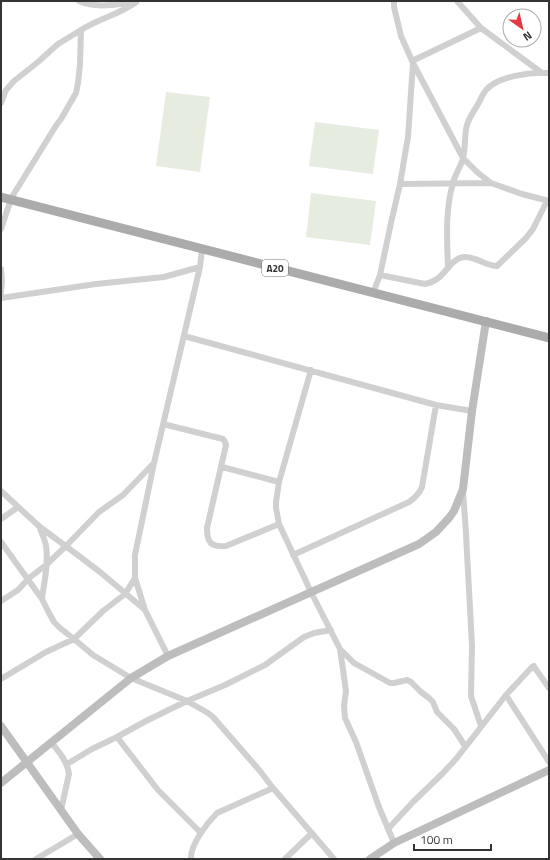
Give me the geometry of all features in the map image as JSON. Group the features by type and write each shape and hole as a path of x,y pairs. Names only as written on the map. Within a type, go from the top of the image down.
{"main road":[{"name":"A20","path":"6,199 549,338"}],"street":[{"path":"79,1 95,5 137,1"},
{"path":"1,103 6,90 14,80 38,62 58,44 93,23 128,8 137,1"},
{"path":"394,1 401,36 463,158 491,183"},
{"path":"457,1 481,28 542,73"},
{"path":"413,62 481,28"},
{"path":"1,229 6,199 41,150 76,93 80,64 81,30"},
{"path":"373,293 380,275 388,243 400,184 408,137 413,62"},
{"path":"448,268 447,230 449,204 453,182 463,158 466,126 470,117 486,91 498,81 512,77 549,73"},
{"path":"380,275 425,284 438,278 454,261 462,257 467,257 497,266 526,238 533,229 548,201 491,183 453,182 400,184"},
{"path":"168,656 144,610 135,578 135,555 154,463 200,266 202,249"},
{"path":"1,298 164,276 200,266"},
{"path":"1,269 1,293"},
{"path":"481,726 471,696 472,646 463,489 472,411 486,321"},
{"path":"184,336 436,404 472,411"},
{"path":"311,370 279,482 276,502 279,524 340,649 354,664 390,683 407,680 411,682 433,702 437,712 454,729 465,746"},
{"path":"293,555 409,502 416,497 422,487 436,404"},
{"path":"163,424 222,439 225,442 226,445 222,466 207,528 207,538 212,544 217,547 226,546 279,524"},
{"path":"1,601 18,590 28,579 47,564 99,512 123,494 154,463"},
{"path":"222,466 279,482"},
{"path":"1,783 26,761 131,678 168,656 419,544 430,537 452,514 463,489"},
{"path":"1,490 40,527 100,572 144,610"},
{"path":"1,519 18,507"},
{"path":"40,527 45,540 47,564 42,599"},
{"path":"1,542 42,599 48,613 60,628 93,655 131,678 187,700 213,717 334,859"},
{"path":"1,679 46,652 74,639 103,611 125,594 135,578"},
{"path":"67,764 92,749 187,700 226,684 265,665 304,638 314,633 331,630"},
{"path":"340,649 346,691 344,706 345,718 359,749 379,807 394,843"},
{"path":"388,828 456,759 506,695 530,668 534,666 549,688"},
{"path":"506,695 549,762"},
{"path":"1,726 78,834 100,859"},
{"path":"117,737 158,790 201,833"},
{"path":"51,742 69,769 62,810"},
{"path":"370,859 394,843 549,770"},
{"path":"191,859 193,848 201,833 217,813 273,788"},
{"path":"285,859 312,833"},
{"path":"36,859 78,834"}],"shaded area":[{"path":"166,92 210,97 200,172 156,166"},
{"path":"315,122 379,130 373,174 309,166"},
{"path":"311,193 376,201 370,245 306,237"}]}
